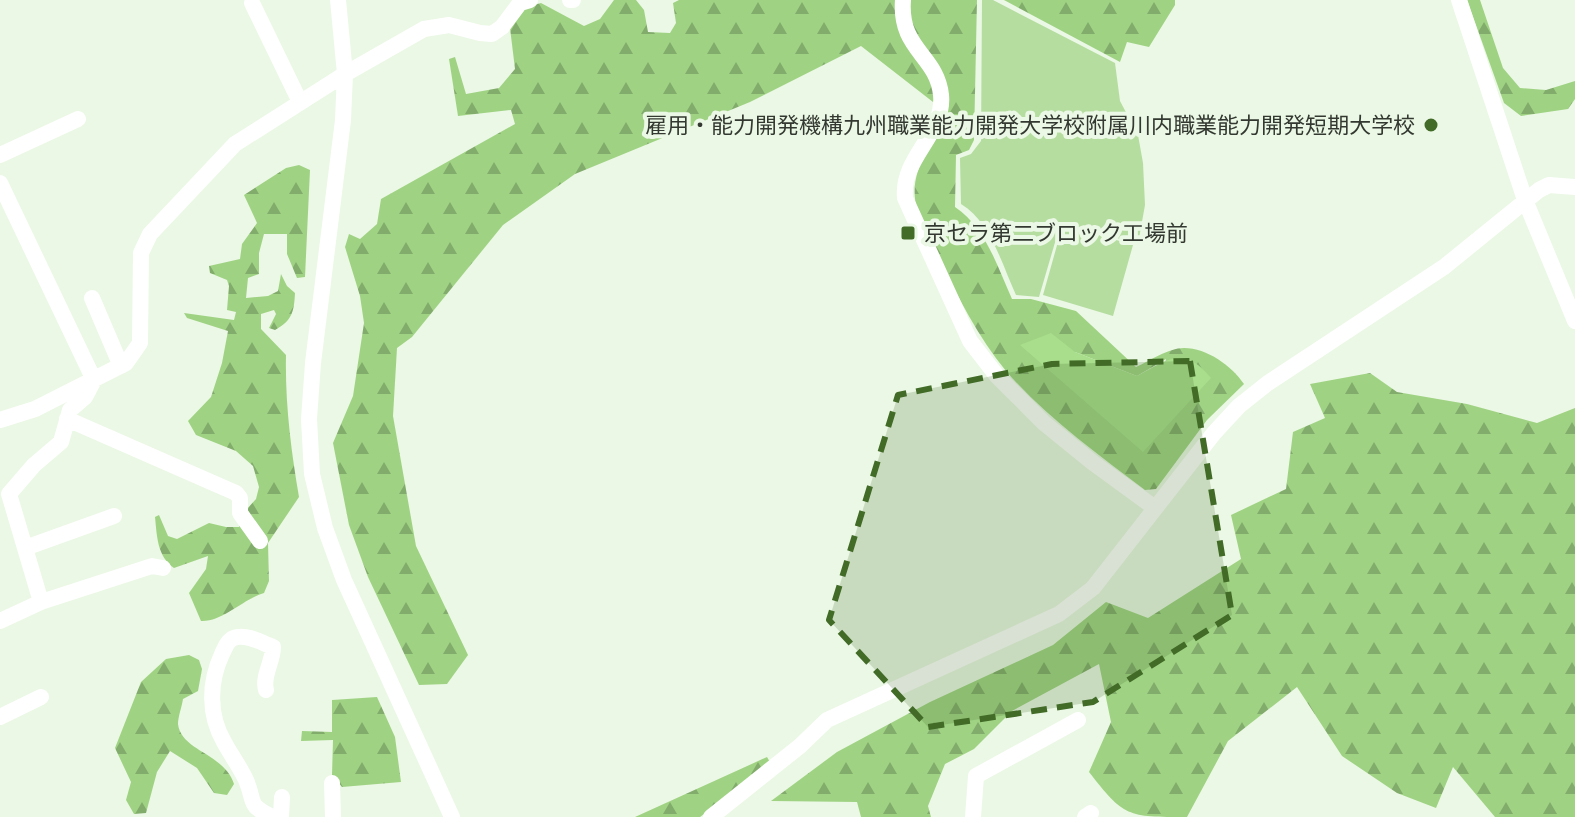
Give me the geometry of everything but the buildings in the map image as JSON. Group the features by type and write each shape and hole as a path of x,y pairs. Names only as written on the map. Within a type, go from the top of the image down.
{"street":[{"path":"338,0 345,74 343,120 313,363 309,419 312,474 325,528 344,580 452,817"},
{"path":"0,420 35,409 126,363 140,343 141,253 150,234 235,144 345,74 424,29 449,25 492,34 502,27 520,3 530,0"},
{"path":"903,0 903,25 907,36 938,82 941,98 933,127 907,170 903,183 905,198 970,341 1013,394 1044,423 1155,508"},
{"path":"1459,0 1525,200 1575,321"},
{"path":"252,3 300,102"},
{"path":"0,155 78,119"},
{"path":"0,183 94,380"},
{"path":"711,817 800,746 827,720 1059,614 1093,588 1214,433 1239,406 1268,383 1444,267 1525,200 1549,185 1575,187"},
{"path":"92,298 121,366"},
{"path":"41,602 25,548 4,495 61,442 70,410 85,397 94,380"},
{"path":"67,419 236,493 240,498 240,513 260,541"},
{"path":"25,548 114,516"},
{"path":"0,621 41,602 152,566 163,568"},
{"path":"266,690 264,682 273,657 273,647 246,637 228,641 214,671 211,691 214,714 221,738 246,780 252,804 272,817"},
{"path":"0,717 41,697"},
{"path":"973,817 976,776 1078,720"},
{"path":"332,783 333,817"},
{"path":"281,817 282,797"}],"highlighted area":[{"path":"1190,361 1232,615 1093,702 928,727 829,620 898,395 1052,364"}],"green space":[{"path":"614,0 636,0 644,10 648,32 670,33 676,23 673,3 679,0 977,0 974,140 969,150 956,155 955,207 983,237 1012,299 1031,299 1076,311 1136,367 1172,350 1193,349 1218,359 1244,384 1207,420 1156,489 1145,490 1055,419 1021,388 979,333 916,205 918,170 947,120 933,102 861,46 750,102 575,174 503,225 412,337 397,348 393,416 416,546 468,655 447,684 419,685 368,577 349,525 333,443 353,396 364,323 360,296 345,247 349,234 360,239 377,224 381,199 515,124 511,110 458,116 449,59 455,57 466,94 499,88 515,69 510,28 523,8 541,3 584,26 600,19","holes":["1075,352 1137,376 1166,359 1143,451"]},
{"path":"1004,0 1175,0 1175,5 1149,47 1127,42 1120,62"},
{"path":"1467,0 1480,0 1503,68 1520,88 1546,90 1575,81 1575,99 1568,109 1521,116 1504,103"},
{"path":"299,165 310,170 305,277 297,278 287,254 287,234 264,234 259,253 259,274 248,278 246,298 268,296 278,291 281,274 295,293 289,319 275,330 269,328 276,314 274,310 261,314 261,329 286,355 289,426 299,497 268,543 269,581 264,593 217,618 201,621 189,593 206,569 208,556 174,568 161,552 155,517 159,515 168,536 177,539 209,523 239,527 246,510 256,499 259,487 253,466 236,451 196,435 188,421 211,397 228,331 187,318 184,313 234,320 236,312 227,310 227,280 210,273 209,266 240,259 242,244 257,223 244,195 286,168"},
{"path":"1370,373 1397,392 1467,404 1537,423 1575,408 1575,817 1495,817 1453,767 1436,808 1397,793 1342,756 1297,687 1228,741 1187,817 1139,815 1120,806 1089,772 1111,722 1099,664 1012,711 974,749 945,764 928,806 931,817 861,817 857,802 771,801 837,752 930,702 1053,645 1106,602 1148,618 1241,559 1231,515 1286,489 1293,432 1325,418 1310,384"},
{"path":"189,655 199,660 202,669 198,691 183,699 178,721 181,733 194,747 221,765 234,784 227,795 214,793 197,768 170,751 157,772 146,813 134,814 126,800 131,782 115,748 141,682 166,659"},
{"path":"377,697 395,737 401,782 342,787 332,775 333,740 301,741 302,731 332,732 332,700"},
{"path":"767,757 771,764 700,817 635,817"}],"shaded area":[{"path":"982,0 993,0 1115,63 1120,101 1138,135 1145,205 1138,244 1061,222 1039,297 1016,295 988,233 961,204 960,158 971,154 981,141"},
{"path":"1063,224 1133,245 1113,316 1043,295"},
{"path":"1051,333 1075,352 1137,376 1167,360 1184,358 1211,378 1143,452 1020,345"}],"place":[{"name":"雇用・能力開発機構九州職業能力開発大学校附属川内職業能力開発短期大学校","path":"1431,125"},
{"name":"京セラ第二ブロック工場前","path":"908,233"}]}
